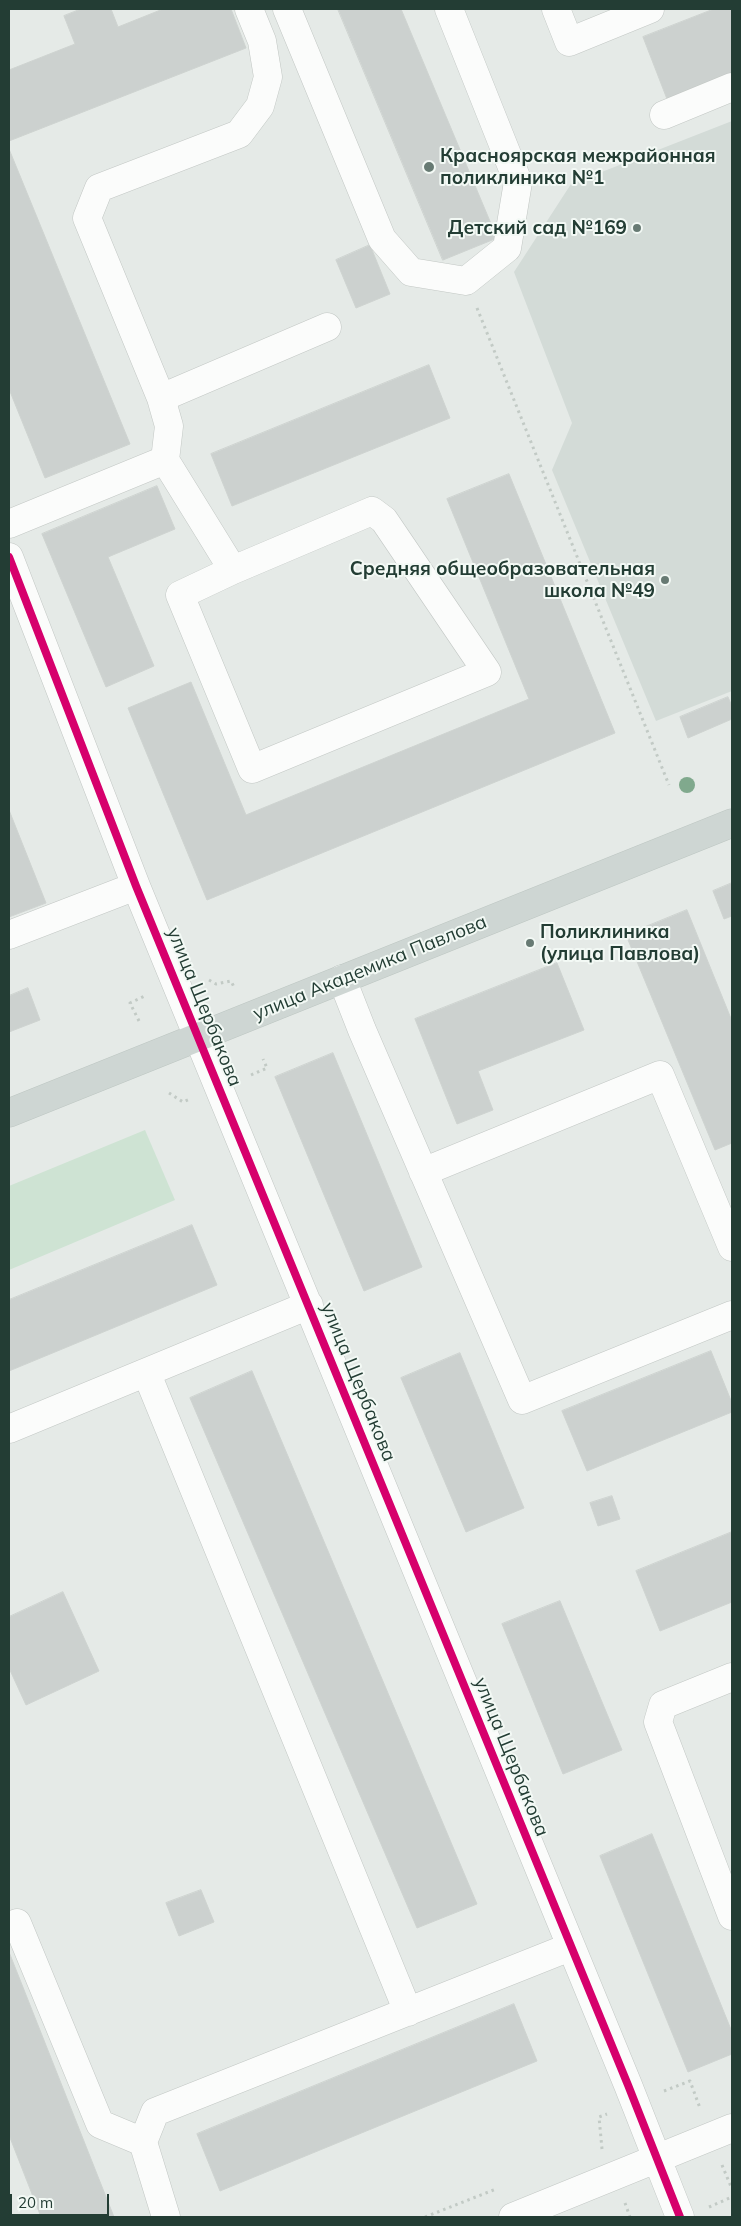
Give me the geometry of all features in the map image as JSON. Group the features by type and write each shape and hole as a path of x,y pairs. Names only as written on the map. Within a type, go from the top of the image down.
{"main road":[{"name":"улица Академика Павлова","path":"9,1113 732,822"}],"street":[{"path":"233,570 165,460 169,426 161,398 87,218 99,188 239,134 260,106 268,77 262,41 249,9"},
{"path":"287,9 382,239 411,272 466,280 507,248 518,182 449,9"},
{"path":"556,9 569,42 650,9"},
{"path":"664,115 732,88"},
{"path":"161,398 327,327"},
{"path":"9,524 165,460"},
{"path":"372,511 384,520 487,672 252,768 180,595 233,570 372,511"},
{"name":"улица Щербакова","path":"9,557 136,886 309,1305 680,2217"},
{"path":"9,934 136,886"},
{"path":"342,979 522,1400 732,1315"},
{"path":"423,1172 660,1075 732,1247"},
{"path":"9,1430 309,1305"},
{"path":"147,1374 408,2012"},
{"path":"732,1677 663,1706 658,1722 732,1916"},
{"path":"9,1926 16,1922 100,2124 143,2142"},
{"path":"166,2217 143,2142 155,2112 570,1947"},
{"path":"513,2217 732,2128"}],"path":[{"path":"466,280 669,785"},
{"path":"207,979 216,984 230,981 234,987"},
{"path":"139,1021 130,1003 150,994"},
{"path":"251,1075 267,1068 262,1059"},
{"path":"169,1093 183,1102 194,1097"},
{"path":"661,2092 690,2081 700,2109"},
{"path":"604,2153 598,2117 614,2110"},
{"path":"720,2159 732,2190"},
{"path":"706,2208 732,2197"},
{"path":"624,2203 630,2217"}],"shaded area":[{"path":"732,121 732,691 656,721 552,470 572,423 514,272 571,184"}],"green space":[{"path":"145,1130 175,1200 9,1270 9,1186"}],"building":[{"path":"81,9 111,9 118,27 163,9 231,9 246,48 9,141 9,70 75,44 64,16"},
{"path":"338,9 401,9 497,238 443,260"},
{"path":"714,9 732,9 732,73 667,99 643,37"},
{"path":"9,149 130,444 45,478 9,389"},
{"path":"370,245 390,294 356,308 336,260"},
{"path":"429,365 450,418 232,506 211,454"},
{"path":"509,474 615,733 207,900 128,708 191,682 246,815 529,699 447,499"},
{"path":"157,486 175,529 108,557 154,666 106,687 42,534"},
{"path":"728,697 732,706 732,719 688,738 680,717"},
{"path":"9,810 46,903 9,917"},
{"path":"732,883 732,916 724,919 713,891"},
{"path":"687,910 732,1021 732,1143 715,1150 626,935"},
{"path":"557,963 584,1030 478,1071 493,1110 457,1124 415,1019"},
{"path":"28,988 40,1020 9,1032 9,996"},
{"path":"333,1053 422,1267 364,1291 275,1077"},
{"path":"192,1225 217,1285 9,1371 9,1300"},
{"path":"711,1351 732,1403 732,1412 587,1471 562,1411"},
{"path":"460,1353 524,1508 466,1532 401,1378"},
{"path":"252,1371 477,1904 417,1928 190,1398"},
{"path":"612,1496 620,1519 598,1526 590,1503"},
{"path":"732,1532 732,1602 660,1631 636,1571"},
{"path":"63,1592 99,1671 26,1705 9,1668 9,1617"},
{"path":"560,1601 622,1750 563,1774 502,1624"},
{"path":"652,1834 732,2032 732,2054 688,2072 600,1856"},
{"path":"201,1890 214,1922 179,1936 166,1903"},
{"path":"9,1952 114,2217 41,2217 9,2135"},
{"path":"514,2004 537,2061 220,2191 197,2134"}],"cycle path":[{"path":"9,557 136,886 628,2085 680,2217"}],"place":[{"name":"Красноярская межрайонная поликлиника №1","path":"429,167"},
{"name":"Детский сад №169","path":"637,228"},
{"name":"Средняя общеобразовательная школа №49","path":"665,580"},
{"name":"Поликлиника (улица Павлова)","path":"530,943"}]}
